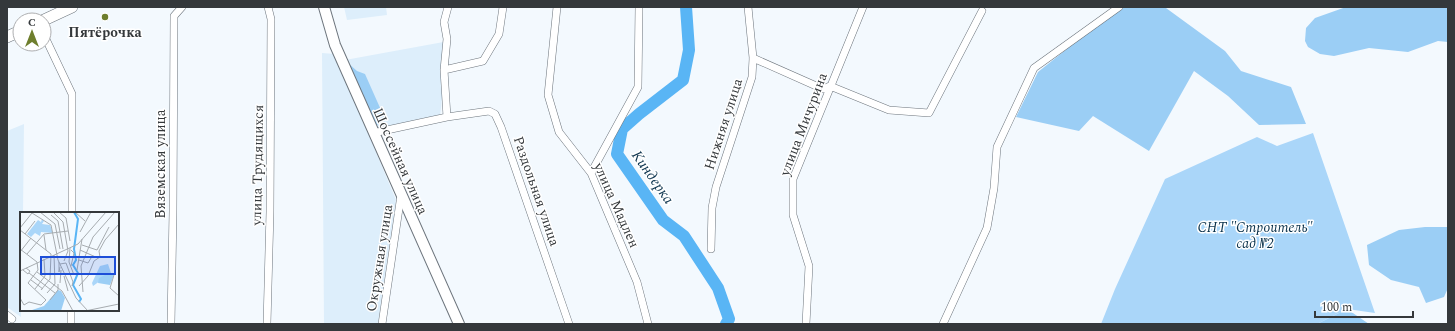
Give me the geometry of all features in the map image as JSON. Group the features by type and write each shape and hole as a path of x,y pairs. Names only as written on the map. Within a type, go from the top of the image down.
{"main road":[{"path":"52,16 72,7"}],"street":[{"name":"Вяземская улица","path":"171,324 174,16 182,7"},
{"name":"улица Трудящихся","path":"267,324 270,212 271,26 268,7"},
{"name":"Шоссейная улица","path":"324,7 335,45 457,323"},
{"path":"447,117 444,70 447,38 444,22 448,7"},
{"path":"444,70 483,61 499,34 503,7"},
{"name":"улица Мадлен","path":"557,7 548,95 559,132 591,173 637,282 648,324"},
{"path":"591,173 638,87 639,7"},
{"name":"Нижняя улица","path":"711,248 712,208 716,188 752,77 753,58 748,7"},
{"name":"улица Мичурина","path":"806,324 809,266 793,215 793,179 862,7"},
{"path":"943,324 987,228 994,188 997,147 1034,68 1116,8"},
{"path":"753,58 823,89 830,86 889,110 929,113 982,11"},
{"path":"52,52 72,94 72,212"},
{"name":"Раздольная улица","path":"373,133 447,117 489,111 495,114 501,127 569,324"},
{"name":"Окружная улица","path":"382,324 401,195"},
{"path":"71,311 71,324"}],"shaded area":[{"path":"344,7 386,7 387,15 347,20"},
{"path":"1346,7 1448,7 1448,42 1438,41 1408,52 1369,48 1334,56 1320,54 1308,47 1305,41 1306,28 1315,18"},
{"path":"1166,8 1225,51 1241,71 1291,87 1306,124 1259,125 1228,96 1194,71 1149,151 1093,116 1079,131 1016,117 1038,72 1117,9"},
{"path":"449,41 440,116 375,129 345,60"},
{"path":"322,53 335,54 396,200 378,324 324,324"},
{"path":"348,63 357,71 365,74 385,119 384,126 371,124 362,100 364,96 358,91"},
{"path":"24,124 23,212 20,212 21,317 7,307 7,131"},
{"path":"1425,227 1448,227 1448,288 1444,297 1426,303 1419,287 1391,280 1369,265 1367,245 1399,230"},
{"path":"1347,309 1369,324 1317,324"}],"green space":[{"name":"СНТ \"Строитель\" сад №2","path":"1313,133 1375,313 1347,309 1317,324 1101,324 1115,289 1165,179 1257,137 1277,146"}],"waterway":[{"name":"Киндерка","path":"686,7 689,50 683,80 622,129 617,154 663,220 684,236 718,288 729,319 726,324"}],"place":[{"name":"Пятёрочка","path":"105,17"}]}
